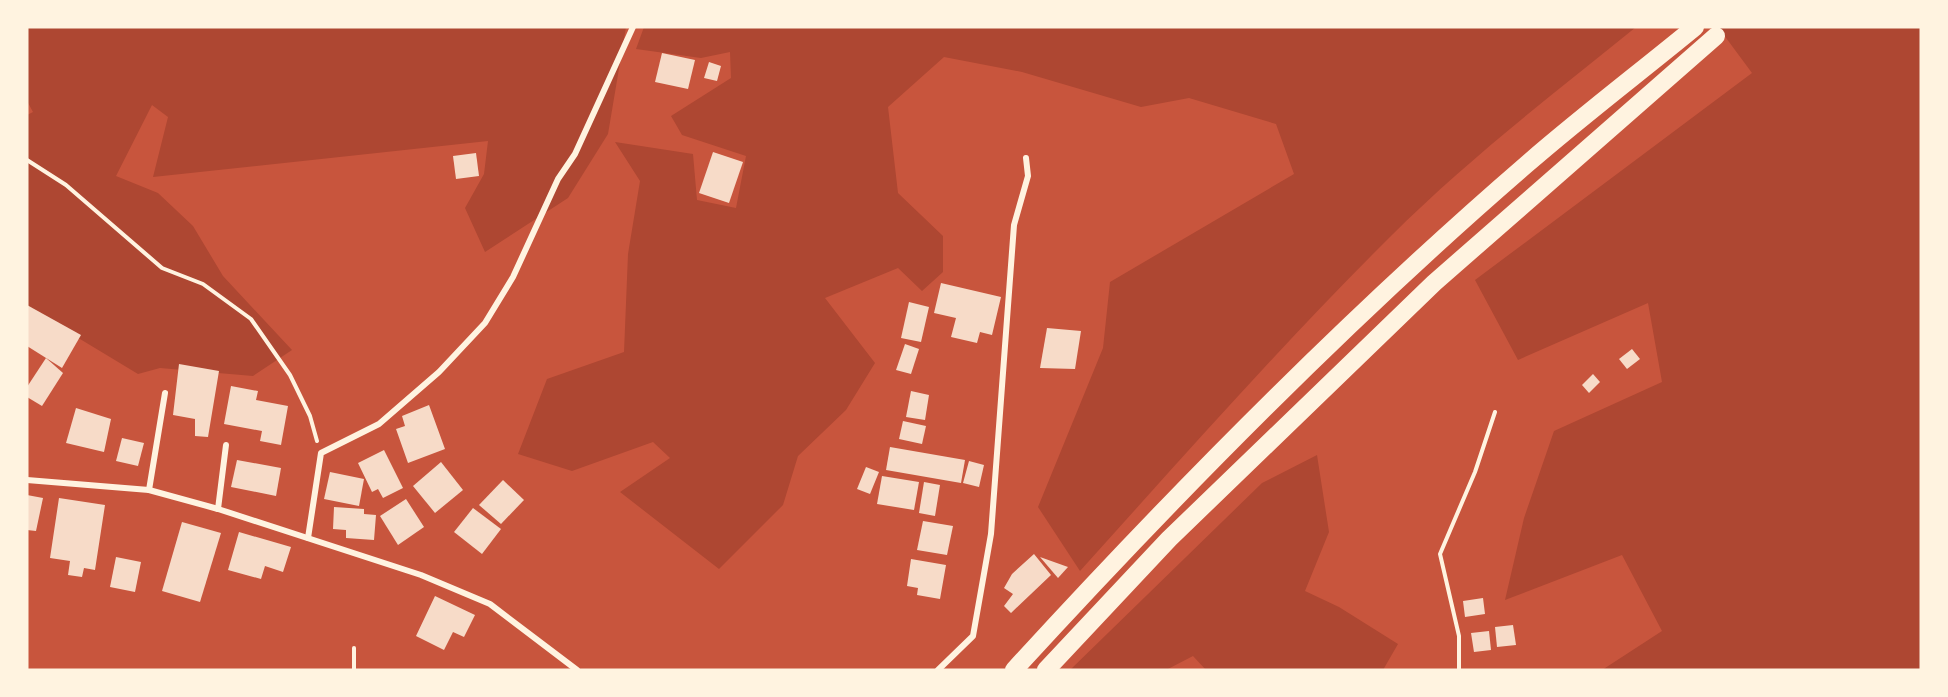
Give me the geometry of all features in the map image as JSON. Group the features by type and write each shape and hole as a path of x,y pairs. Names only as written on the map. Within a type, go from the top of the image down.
{"highway":[{"path":"1014,670 1150,521 1285,388 1526,164 1695,27"},
{"path":"1046,670 1169,539 1425,291 1716,36"}],"street":[{"path":"308,538 321,453 379,424 439,372 485,323 513,277 558,179 575,154 633,27"},
{"path":"938,670 973,636 991,534 1014,225 1020,197 1028,176 1026,158"},
{"path":"149,490 165,393"},
{"path":"218,509 226,444"},
{"path":"27,480 149,490 218,509 421,574 490,604 577,670"}],"path":[{"path":"27,160 66,184 116,231 162,268 203,284 251,319 290,375 310,416 321,453"},
{"path":"1459,670 1460,636 1440,554 1475,472 1495,412"},
{"path":"354,648 354,670"}],"shaded area":[{"path":"27,27 626,27 608,134 568,198 485,252 465,208 484,174 488,141 153,177 168,117 152,105 116,176 158,193 193,226 223,276 292,350 253,376 160,368 138,374 27,307 27,115 33,112 27,101"},
{"path":"644,27 1636,27 1449,181 1391,236 1272,359 1080,571 1038,507 1103,348 1110,282 1294,174 1276,124 1189,98 1141,107 1022,72 944,57 888,107 898,193 943,236 943,272 922,291 898,268 825,298 875,363 846,410 798,456 783,505 719,569 620,492 670,458 653,442 572,471 518,454 547,379 624,352 628,254 640,181 615,142 693,154 697,200 736,208 746,156 682,135 671,116 731,78 730,52 701,58 636,49"},
{"path":"1718,27 1921,27 1921,670 1602,670 1662,631 1622,555 1505,600 1524,518 1554,431 1662,382 1648,303 1518,360 1475,280 1752,73"},
{"path":"1317,455 1329,532 1305,591 1339,607 1398,644 1383,670 1206,670 1193,656 1166,670 1070,670 1262,483"}],"building":[{"path":"662,53 695,60 688,89 655,82"},
{"path":"709,62 721,66 717,81 704,78"},
{"path":"713,152 743,162 729,203 699,193"},
{"path":"476,153 479,176 456,179 453,156"},
{"path":"941,283 1001,297 992,335 980,332 977,343 951,337 956,318 934,313"},
{"path":"909,302 929,307 921,342 901,338"},
{"path":"27,305 81,335 62,368 27,346"},
{"path":"1047,328 1081,331 1075,369 1040,368"},
{"path":"905,344 919,349 911,374 896,370"},
{"path":"1632,349 1640,359 1627,369 1619,359"},
{"path":"46,358 63,373 42,406 27,397 27,387"},
{"path":"179,364 219,371 208,437 195,436 195,419 173,415"},
{"path":"1593,374 1600,382 1589,393 1582,385"},
{"path":"231,386 258,391 256,400 288,406 281,445 260,441 262,431 224,424"},
{"path":"911,391 929,395 925,420 906,417"},
{"path":"429,405 445,449 408,463 396,429 405,426 402,416"},
{"path":"76,408 111,419 104,452 66,443"},
{"path":"903,421 926,426 922,444 899,439"},
{"path":"122,438 144,443 138,466 116,461"},
{"path":"890,447 965,460 961,483 886,470"},
{"path":"384,450 403,488 383,498 378,489 372,492 358,463"},
{"path":"237,460 281,468 276,496 231,487"},
{"path":"969,461 984,465 979,487 963,483"},
{"path":"441,462 463,490 435,513 413,486"},
{"path":"866,467 879,472 870,494 857,489"},
{"path":"330,472 364,479 359,506 324,499"},
{"path":"882,476 919,482 914,510 877,504"},
{"path":"503,480 524,500 501,524 479,505"},
{"path":"924,482 940,485 935,516 919,513"},
{"path":"27,495 43,498 36,531 27,530"},
{"path":"59,498 105,505 95,570 84,568 82,577 68,575 70,561 50,558"},
{"path":"406,499 424,527 398,545 380,516"},
{"path":"334,507 364,509 364,514 376,515 374,540 346,538 346,530 333,529"},
{"path":"473,508 501,529 482,554 454,532"},
{"path":"923,521 953,526 947,555 917,550"},
{"path":"182,522 221,533 200,602 162,591"},
{"path":"239,532 291,547 283,572 265,566 261,579 228,570"},
{"path":"1034,554 1051,575 1011,613 1004,606 1013,594 1004,588 1012,574"},
{"path":"116,557 141,562 135,592 110,587"},
{"path":"1040,557 1068,567 1058,578"},
{"path":"911,559 946,565 940,599 917,595 918,588 907,586"},
{"path":"435,596 475,615 464,637 453,632 444,650 416,636"},
{"path":"1483,598 1485,614 1465,617 1463,601"},
{"path":"1513,625 1516,645 1497,647 1495,627"},
{"path":"1489,631 1491,650 1474,652 1471,633"}]}
